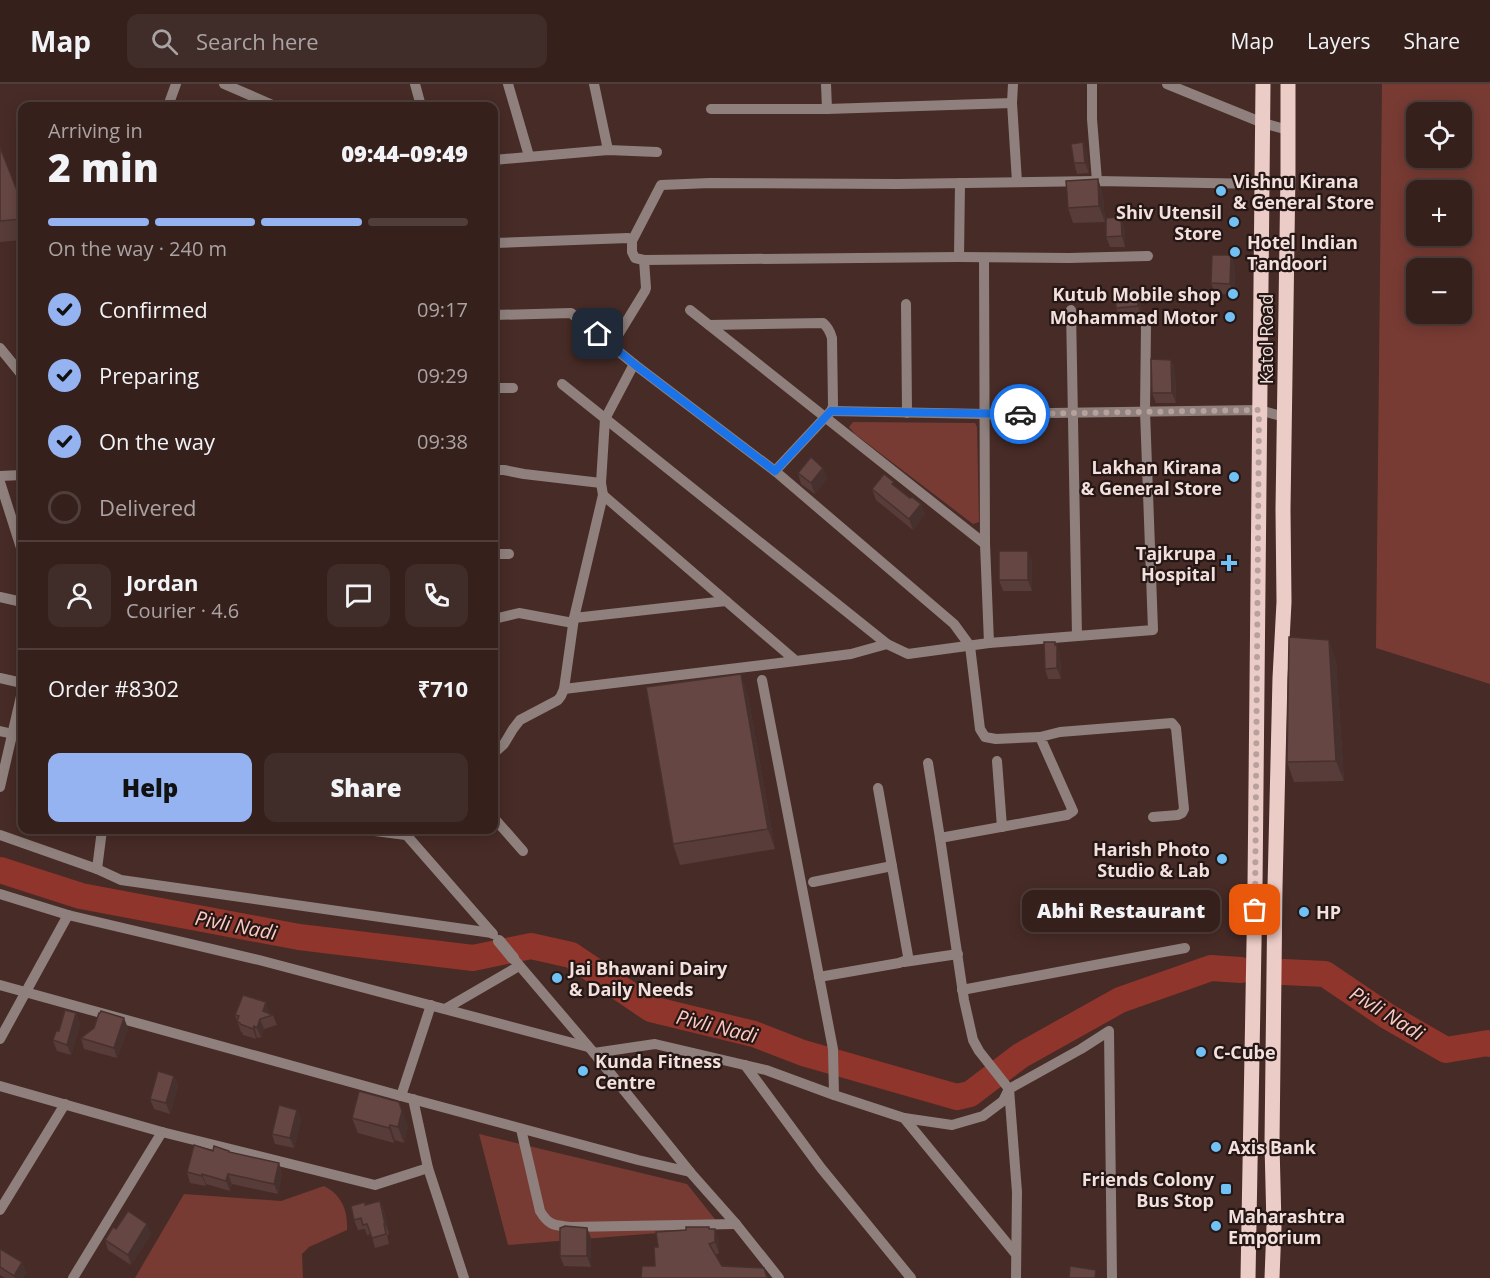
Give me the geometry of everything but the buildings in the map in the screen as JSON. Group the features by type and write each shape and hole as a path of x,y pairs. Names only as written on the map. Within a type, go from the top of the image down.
{"main road":[{"name":"Katol Road","path":"1248,1278 1255,887 1263,84"},
{"name":"Katol Road","path":"1272,1278 1275,887 1284,602 1288,84"},
{"path":"1255,887 1275,887"}],"street":[{"path":"169,102 176,84"},
{"path":"224,84 265,102"},
{"path":"415,84 420,102"},
{"path":"508,84 529,156"},
{"path":"594,84 608,150"},
{"path":"826,84 827,109"},
{"path":"1013,84 1017,182"},
{"path":"1092,84 1092,119 1097,181"},
{"path":"1167,84 1263,123 1288,130"},
{"path":"711,109 827,109 1012,102"},
{"path":"498,160 608,150 657,152"},
{"path":"1148,256 644,260 635,258 632,252 632,241 661,185 1097,181 1262,184"},
{"path":"959,257 960,183"},
{"path":"498,243 624,238 632,241"},
{"path":"984,258 985,544 989,643"},
{"path":"612,345 645,291 644,260"},
{"path":"906,304 907,413"},
{"path":"690,310 829,414 985,544"},
{"path":"1071,310 1077,636"},
{"path":"498,315 571,313 775,471 954,624 970,646 980,729 985,737 996,739 1040,737 1060,732 1172,723 1176,728 1184,809 1178,815 1153,817"},
{"path":"709,325 823,323 827,326 832,338 833,406 829,414 775,471"},
{"path":"562,384 887,644 908,654 989,643 1153,630 1145,411 1146,325"},
{"path":"0,348 18,370"},
{"path":"498,749 516,724 558,699 564,689 574,620 602,489 606,418 634,364"},
{"path":"498,388 513,388"},
{"path":"829,414 1259,410 1285,417"},
{"path":"498,470 602,489 796,661"},
{"path":"18,476 0,483 18,535"},
{"path":"498,554 509,554"},
{"path":"0,597 18,601"},
{"path":"499,618 519,613 574,620 726,601"},
{"path":"564,689 851,654 887,644"},
{"path":"0,678 18,682"},
{"path":"762,680 833,1049 834,1095"},
{"path":"0,787 18,711"},
{"path":"0,731 13,734"},
{"path":"940,838 1067,815 1072,811 1040,737"},
{"path":"997,761 1002,827"},
{"path":"928,763 963,990 973,1040 1006,1084 1017,1192 1016,1278"},
{"path":"878,788 908,956 908,960 904,962"},
{"path":"498,823 523,851"},
{"path":"97,869 101,834"},
{"path":"406,834 591,1050 779,1278"},
{"path":"0,835 97,869 121,880 496,937"},
{"path":"813,882 892,866"},
{"path":"0,894 68,915 259,960 591,1050 655,1044 766,1070 904,1118 952,1125 983,1116 1003,1101 1006,1084"},
{"path":"0,1040 68,915"},
{"path":"963,990 1185,948"},
{"path":"819,977 958,954"},
{"path":"445,1009 516,962"},
{"path":"0,985 521,1129 690,1172"},
{"path":"401,1096 431,1005"},
{"path":"1006,1084 1081,1048 1109,1031 1112,1278"},
{"path":"745,1065 821,1167 911,1278"},
{"path":"0,1086 162,1132 375,1185 428,1168"},
{"path":"413,1099 428,1168 464,1278"},
{"path":"0,1210 65,1104"},
{"path":"904,1118 1015,1253"},
{"path":"521,1129 540,1211 552,1225 570,1227 736,1224"},
{"path":"73,1278 162,1132"}],"shaded area":[{"path":"1382,84 1490,84 1490,684 1376,648"},
{"path":"853,422 975,423 977,427 979,522 973,524 855,434 849,427"},
{"path":"479,1134 687,1184 722,1228 508,1245"},
{"path":"324,1186 343,1204 347,1230 309,1247 302,1254 303,1278 135,1278 184,1194 281,1201"}],"waterway":[{"name":"Pivli Nadi","path":"0,870 81,896 299,937 473,958 531,946 571,955 651,1009 754,1034 803,1053 957,1097 970,1094 1020,1056 1120,1000 1211,968 1241,970"},
{"name":"Pivli Nadi","path":"1284,972 1325,974 1387,1016 1446,1050 1490,1044"}],"way so far":[{"path":"1020,414 1259,410 1255,910"}],"place":[{"name":"Vishnu Kirana & General Store","path":"1221,191"},
{"name":"Shiv Utensil Store","path":"1234,222"},
{"name":"Hotel Indian Tandoori","path":"1235,252"},
{"name":"Kutub Mobile shop","path":"1233,294"},
{"name":"Mohammad Motor","path":"1230,317"},
{"name":"Lakhan Kirana & General Store","path":"1234,477"},
{"name":"Tajkrupa Hospital","path":"1229,563"},
{"name":"Harish Photo Studio & Lab","path":"1222,859"},
{"name":"Abhi Restaurant","path":"1255,910"},
{"name":"HP","path":"1304,912"},
{"name":"Jai Bhawani Dairy & Daily Needs","path":"557,978"},
{"name":"C-Cube","path":"1201,1052"},
{"name":"Kunda Fitness Centre","path":"583,1071"},
{"name":"Axis Bank","path":"1216,1147"},
{"name":"Friends Colony Bus Stop","path":"1226,1189"},
{"name":"Maharashtra Emporium","path":"1216,1226"}],"route":[{"path":"598,334 775,471 831,411 1020,414"}]}
